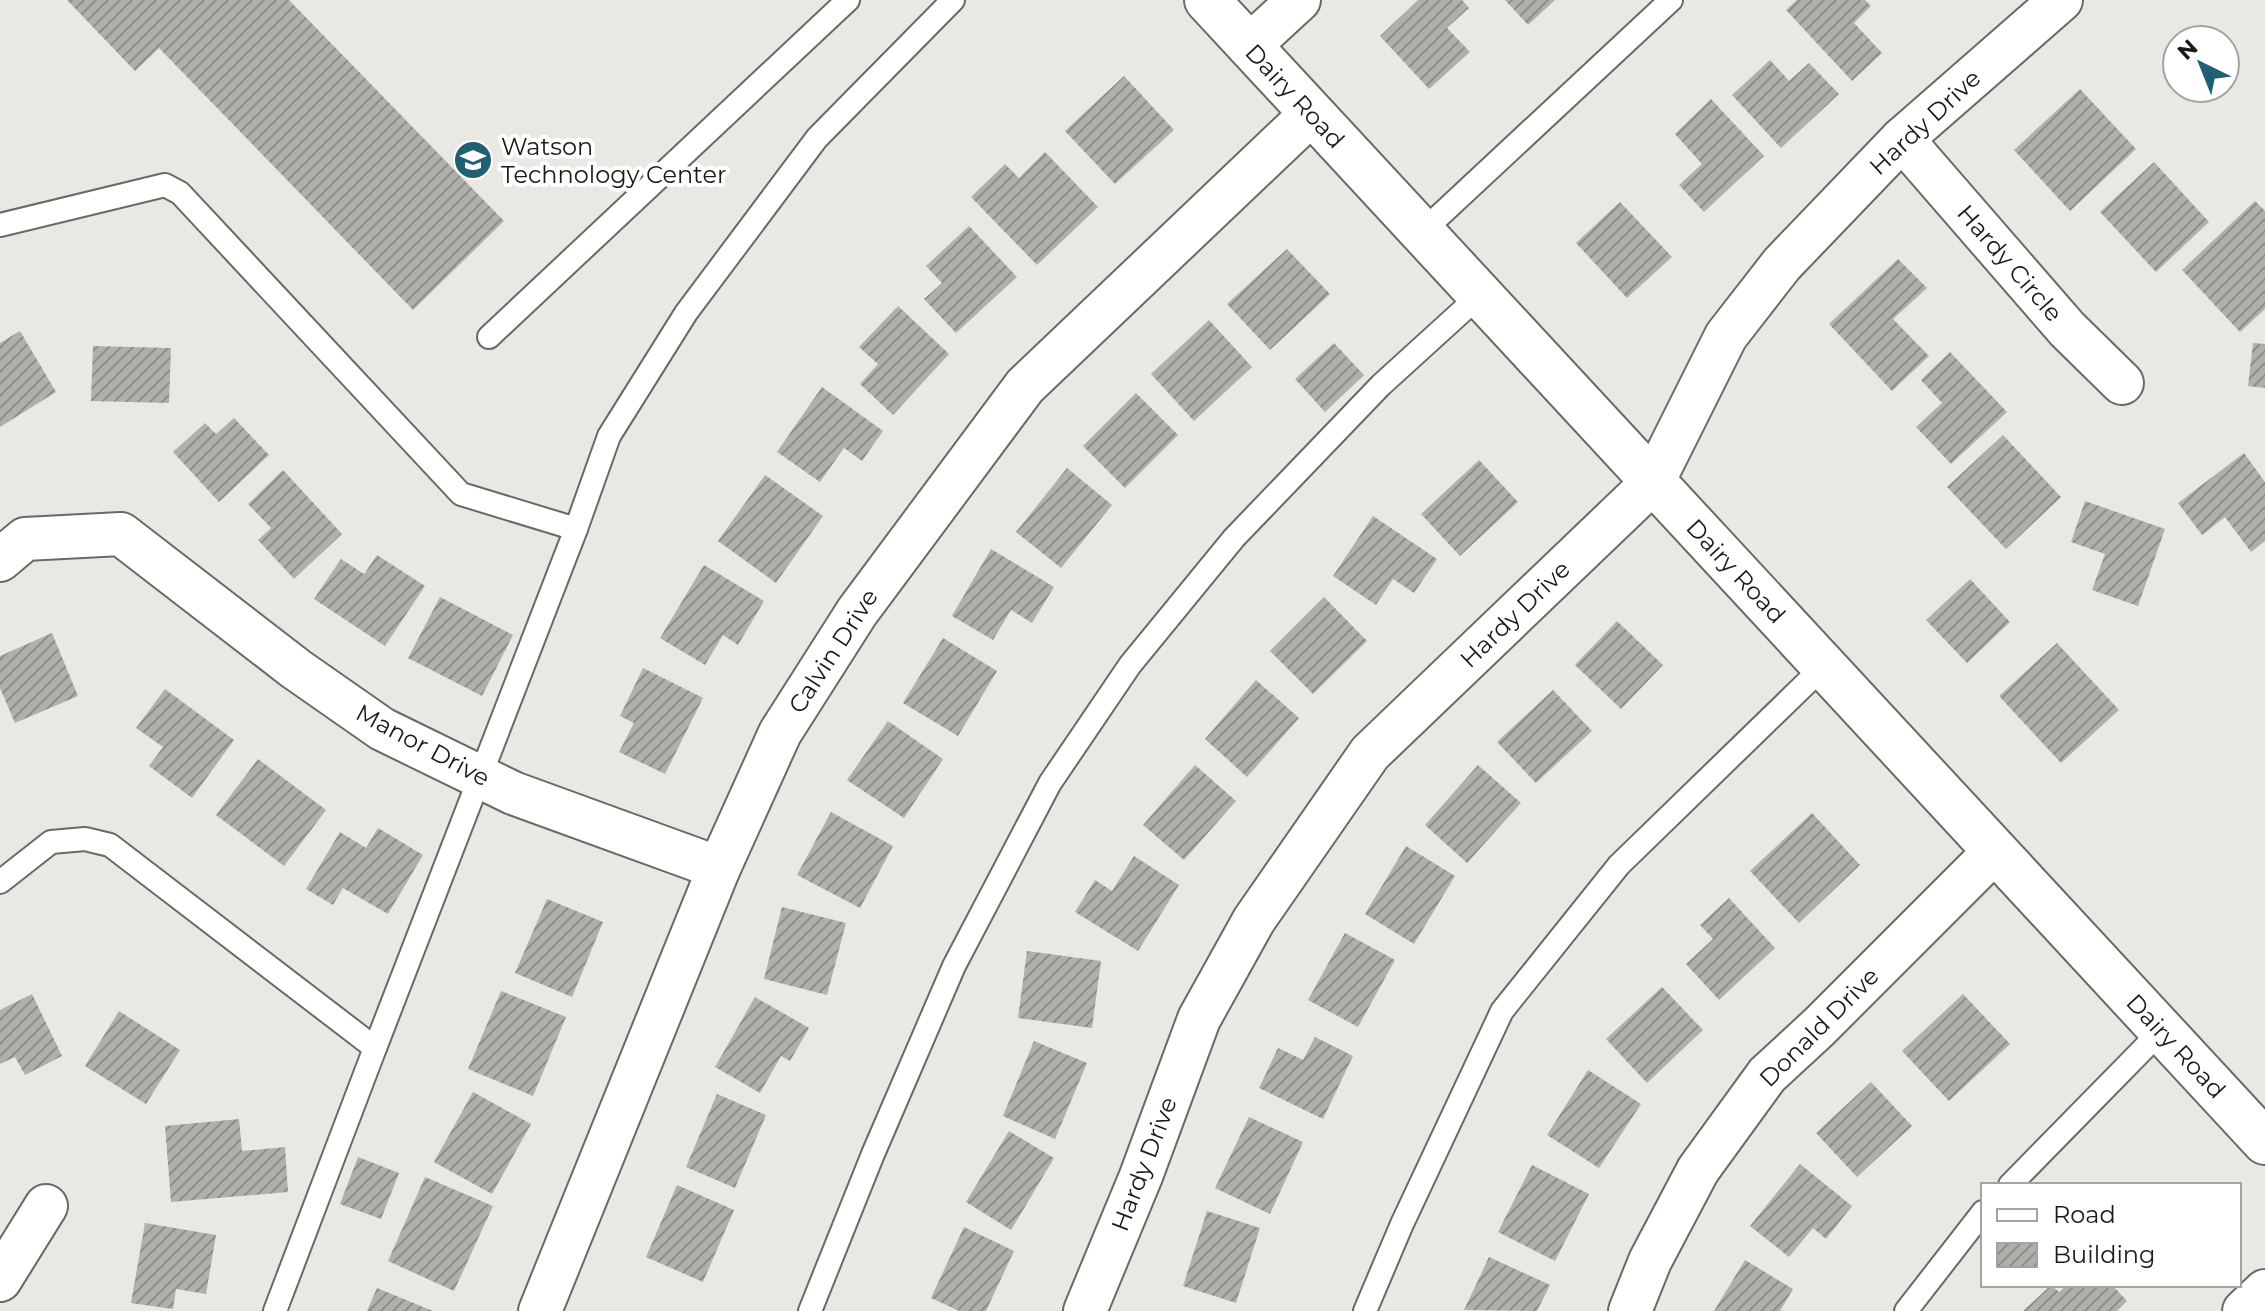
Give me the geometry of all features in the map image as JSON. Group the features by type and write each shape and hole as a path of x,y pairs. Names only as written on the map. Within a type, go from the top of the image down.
{"street":[{"name":"Dairy Road","path":"1207,0 2162,1030 2258,1123"},
{"path":"1249,46 1299,0"},
{"name":"Hardy Drive","path":"1085,1311 1141,1176 1199,1019 1263,907 1370,753 1653,482 1726,336 1782,264 1902,139 2061,0"},
{"name":"Calvin Drive","path":"540,1311 719,868 780,733 857,612 1025,386 1312,113"},
{"name":"Hardy Circle","path":"1902,139 2067,329 2122,383"},
{"name":"Manor Drive","path":"0,560 25,539 121,534 296,669 382,729 513,793 719,868"},
{"name":"Donald Drive","path":"1630,1311 1650,1261 1698,1170 1767,1075 1995,851"},
{"path":"0,1280 46,1206"},
{"path":"2244,1311 2265,1291"}],"lane":[{"path":"489,337 848,0"},
{"path":"275,1311 609,436 686,313 817,138 953,0"},
{"path":"1422,232 1671,0"},
{"path":"0,225 165,185 180,193 461,494 576,529"},
{"path":"810,1311 954,966 1050,783 1130,665 1234,538 1381,385 1480,295"},
{"path":"1365,1311 1402,1224 1502,1011 1619,865 1824,666"},
{"path":"0,882 51,842 85,839 110,845 375,1048"},
{"path":"2012,1183 2162,1030"},
{"path":"1906,1311 1981,1215"}],"building":[{"path":"67,0 289,0 504,221 413,310 159,48 135,71"},
{"path":"1418,0 1462,0 1469,8 1447,28 1470,52 1429,89 1380,36"},
{"path":"1505,0 1555,0 1528,25"},
{"path":"1797,0 1865,0 1871,6 1854,23 1882,53 1852,81 1786,10"},
{"path":"1770,60 1789,81 1809,63 1839,94 1781,148 1732,95"},
{"path":"1124,76 1174,130 1115,184 1065,131"},
{"path":"2080,89 2136,149 2070,211 2014,150"},
{"path":"1711,99 1764,156 1704,212 1679,185 1702,164 1675,134"},
{"path":"1045,152 1098,207 1037,265 971,197 1005,164 1019,178"},
{"path":"2154,162 2209,222 2156,272 2100,212"},
{"path":"2255,201 2265,211 2265,309 2240,332 2182,270"},
{"path":"1620,202 1672,257 1627,298 1576,243"},
{"path":"969,226 1017,277 956,333 924,299 942,283 926,266"},
{"path":"1287,249 1330,294 1270,350 1227,304"},
{"path":"1898,259 1927,288 1893,319 1929,356 1892,391 1829,324"},
{"path":"898,306 949,354 893,415 860,384 878,364 859,347"},
{"path":"1209,320 1252,367 1194,421 1151,374"},
{"path":"20,331 56,392 0,427 0,343"},
{"path":"1334,343 1364,375 1325,412 1295,379"},
{"path":"2253,343 2265,344 2265,388 2248,386"},
{"path":"93,346 171,348 169,403 91,401"},
{"path":"1950,352 2007,412 1951,464 1916,427 1942,403 1921,380"},
{"path":"822,387 883,431 862,461 844,448 820,482 777,452"},
{"path":"1136,393 1178,435 1125,488 1083,446"},
{"path":"234,418 269,455 219,502 173,452 205,423 216,434"},
{"path":"2003,435 2061,497 2006,549 1947,487"},
{"path":"2244,453 2265,482 2265,541 2251,552 2225,517 2202,535 2178,503"},
{"path":"1479,460 1518,502 1460,556 1421,514"},
{"path":"1067,468 1112,505 1061,568 1016,532"},
{"path":"283,470 342,534 294,579 258,540 271,528 248,504"},
{"path":"765,475 823,516 776,583 718,541"},
{"path":"2085,501 2165,529 2138,606 2092,590 2105,554 2071,542"},
{"path":"1373,516 1437,559 1414,593 1393,579 1376,605 1333,576"},
{"path":"991,549 1054,587 1032,623 1011,610 993,640 952,616"},
{"path":"377,555 425,586 385,646 314,599 341,559 364,574"},
{"path":"704,565 764,601 738,645 723,635 705,665 660,638"},
{"path":"1970,579 2010,622 1967,663 1926,620"},
{"path":"440,597 513,635 482,696 408,658"},
{"path":"1324,597 1367,641 1313,694 1270,651"},
{"path":"1617,621 1663,665 1621,709 1575,665"},
{"path":"52,633 78,696 15,723 0,688 0,656"},
{"path":"943,638 997,671 958,736 903,703"},
{"path":"2057,643 2119,710 2061,763 1999,696"},
{"path":"643,668 703,698 665,774 619,752 634,723 620,716"},
{"path":"1256,680 1299,718 1247,777 1205,739"},
{"path":"165,689 234,740 192,798 149,766 163,747 136,728"},
{"path":"1553,690 1592,731 1536,783 1497,742"},
{"path":"888,721 943,759 904,818 847,780"},
{"path":"258,759 326,810 284,866 216,815"},
{"path":"1195,765 1236,801 1184,860 1143,825"},
{"path":"1478,765 1521,803 1467,863 1425,825"},
{"path":"831,812 893,846 860,908 797,875"},
{"path":"1812,813 1860,865 1799,923 1750,871"},
{"path":"378,828 423,855 388,914 343,888 333,905 306,889 340,832 366,848"},
{"path":"1406,846 1455,876 1414,944 1365,914"},
{"path":"1134,856 1179,885 1138,951 1075,912 1095,880 1112,891"},
{"path":"1729,898 1775,948 1719,1000 1686,964 1713,939 1700,925"},
{"path":"547,899 603,922 572,997 515,973"},
{"path":"782,907 846,923 827,995 764,979"},
{"path":"1345,933 1395,960 1358,1027 1308,1000"},
{"path":"1027,951 1101,961 1092,1028 1018,1018"},
{"path":"1662,987 1703,1030 1647,1083 1606,1039"},
{"path":"501,991 566,1017 533,1096 468,1069"},
{"path":"32,994 62,1056 25,1075 15,1057 0,1064 0,1010"},
{"path":"1963,994 2010,1044 1949,1101 1902,1051"},
{"path":"755,997 809,1028 790,1061 781,1056 760,1093 715,1067"},
{"path":"119,1011 180,1050 146,1104 85,1066"},
{"path":"1315,1037 1353,1056 1323,1119 1259,1088 1278,1048 1303,1060"},
{"path":"1034,1041 1087,1063 1055,1139 1003,1116"},
{"path":"1588,1070 1641,1104 1599,1168 1547,1135"},
{"path":"1871,1082 1912,1126 1857,1177 1816,1133"},
{"path":"473,1092 531,1124 492,1194 434,1162"},
{"path":"717,1094 766,1115 735,1188 686,1167"},
{"path":"1249,1117 1303,1142 1270,1214 1215,1188"},
{"path":"239,1119 242,1151 285,1147 288,1192 171,1202 165,1126"},
{"path":"1009,1131 1054,1158 1011,1230 966,1202"},
{"path":"358,1157 399,1173 381,1219 340,1204"},
{"path":"1800,1164 1852,1206 1826,1239 1813,1228 1789,1257 1750,1226"},
{"path":"1532,1165 1589,1194 1555,1261 1498,1232"},
{"path":"425,1177 493,1206 454,1291 388,1261"},
{"path":"677,1185 734,1210 703,1282 646,1257"},
{"path":"1207,1211 1260,1228 1236,1303 1183,1286"},
{"path":"145,1223 216,1235 206,1294 176,1289 173,1309 131,1303"},
{"path":"964,1227 1014,1251 986,1311 959,1311 931,1298"},
{"path":"1489,1257 1550,1285 1537,1311 1464,1310"},
{"path":"1745,1260 1793,1289 1780,1311 1714,1311"},
{"path":"2049,1287 2059,1292 2065,1287 2114,1287 2127,1301 2117,1311 2023,1311"},
{"path":"377,1288 433,1311 367,1311"}],"place":[{"name":"Watson Technology Center","path":"473,160"}]}
